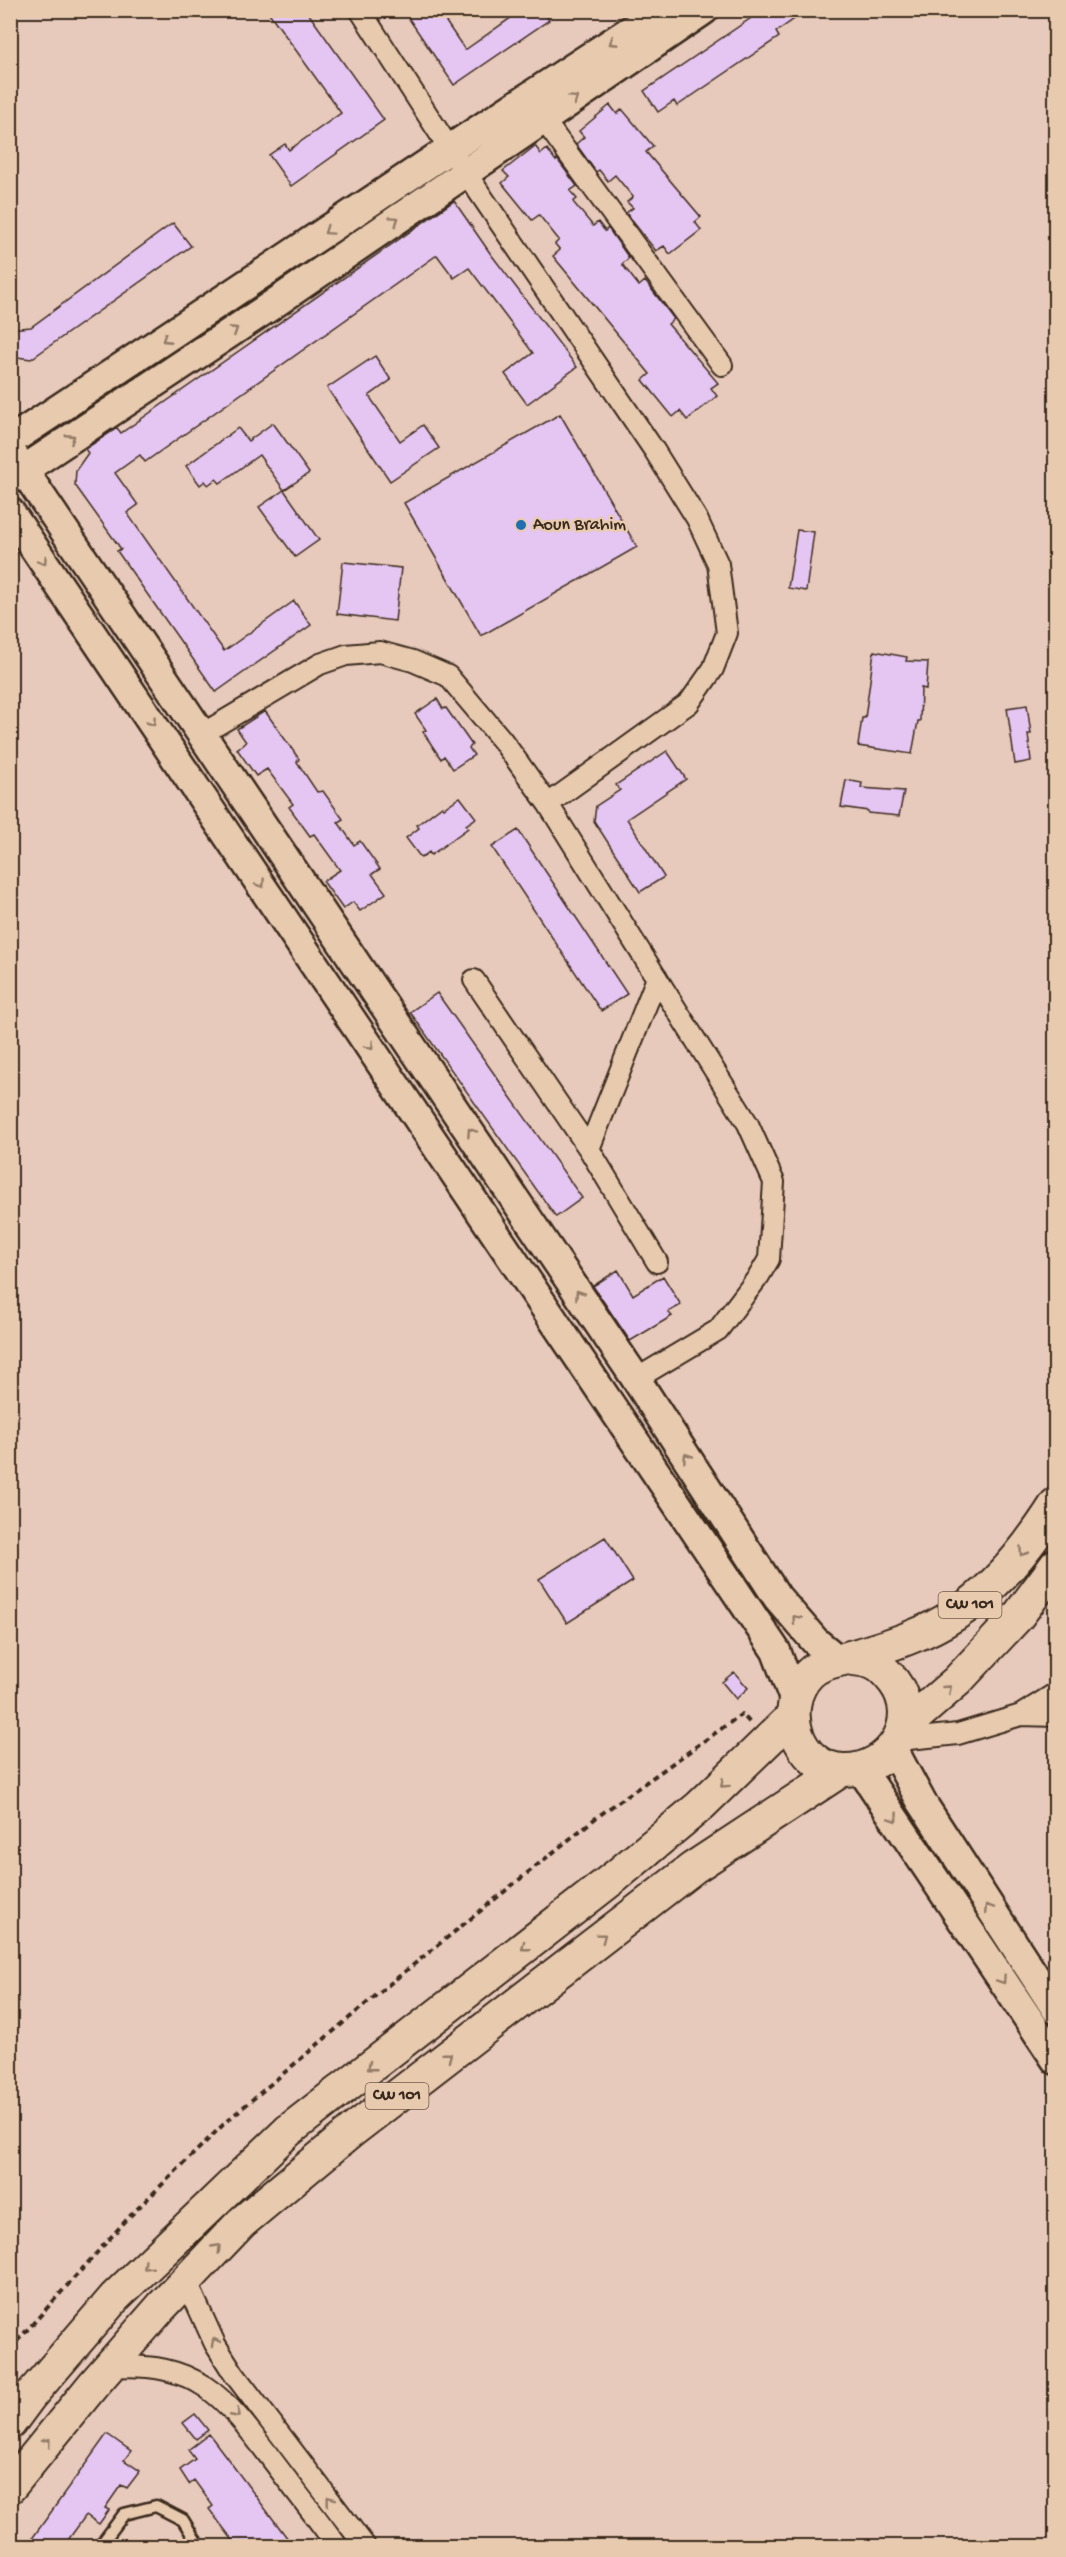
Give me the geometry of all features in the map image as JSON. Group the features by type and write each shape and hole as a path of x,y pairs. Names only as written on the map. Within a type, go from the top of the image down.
{"main road":[{"path":"10,441 284,262 449,148 662,10"},
{"path":"704,10 269,307 14,466 202,734 636,1379 777,1597 815,1641 842,1659"},
{"path":"10,512 776,1651 793,1708 797,1737 808,1753 824,1764 852,1770 879,1761 899,1739 905,1707 899,1689 888,1673 871,1662 842,1659 828,1662 811,1672 803,1681 793,1708"},
{"name":"CW 101","path":"842,1659 913,1637 967,1608 1015,1564 1056,1504"},
{"name":"CW 101","path":"899,1739 1018,1616 1056,1565"},
{"name":"CW 101","path":"10,2422 114,2297 288,2131 616,1876 700,1806 767,1744 793,1708"},
{"path":"899,1739 927,1811 1056,2009"},
{"path":"852,1770 1056,2060"},
{"name":"CW 101","path":"10,2487 109,2367 186,2280 242,2223 353,2130 693,1868 852,1770"}],"street":[{"path":"360,10 465,172 654,450 697,519 718,564 727,633 713,669 707,678 689,703 548,804"},
{"path":"543,119 722,365"},
{"path":"202,734 320,664 346,655 380,652 413,661 448,676 502,740 548,804 748,1124 774,1182 769,1258 759,1276 718,1330 636,1379"},
{"path":"589,1149 657,978"},
{"path":"474,980 589,1149 657,1262"},
{"path":"899,1739 958,1734 1021,1715 1056,1693"},
{"path":"1021,1715 1056,1716"},
{"path":"186,2280 210,2333 234,2374 365,2547"},
{"path":"109,2367 138,2365 167,2369 195,2380 219,2396 240,2417 337,2547"}],"lane":[{"path":"100,2547 124,2514 156,2506 183,2520 199,2547"}],"path":[{"path":"10,2349 130,2216 228,2120 392,1982 588,1825 742,1713 767,1744"}],"building":[{"path":"267,10 306,10 384,120 291,186 269,155 285,144 289,150 341,113"},
{"path":"403,10 438,10 465,50 522,10 542,10 549,20 454,85"},
{"path":"763,10 807,10 776,32 779,37 677,106 674,101 658,112 644,91"},
{"path":"610,105 617,114 622,109 653,146 646,152 701,217 695,222 701,230 670,254 664,246 656,251 626,213 633,208 627,202 633,197 615,175 608,181 599,170 596,172 576,144 584,137 579,131"},
{"path":"535,146 541,154 547,149 556,161 557,159 577,186 570,191 577,199 573,202 593,226 598,222 605,231 608,228 629,258 622,264 639,286 645,281 674,319 668,324 718,383 711,388 717,396 687,420 680,411 673,417 643,380 650,374 553,256 560,250 555,244 559,240 539,215 532,220 502,183 509,177 503,171"},
{"path":"454,201 490,253 577,367 527,404 505,374 533,353 469,268 454,278 437,255 145,462 140,455 115,473 138,505 127,513 224,651 294,601 311,625 216,692 117,551 121,549 75,485 76,470 88,453 85,449 117,428 121,433"},
{"path":"173,223 191,246 31,359 10,356 10,329 31,327"},
{"path":"375,356 391,380 369,396 400,441 423,425 439,448 390,481 327,388"},
{"name":"Aoun Brahim","path":"560,414 637,547 481,636 404,503"},
{"path":"273,423 309,473 284,490 259,455 220,483 216,479 208,485 205,481 200,485 186,466 238,428 248,441"},
{"path":"284,490 319,540 295,557 259,507"},
{"path":"797,530 814,532 806,591 788,588"},
{"path":"343,562 401,568 395,621 337,614"},
{"path":"874,651 907,657 906,661 928,662 926,689 921,688 920,721 918,721 912,754 858,746 862,718 865,718"},
{"path":"437,699 472,745 469,748 474,755 453,769 444,756 441,759 423,732 426,730 415,714"},
{"path":"1027,705 1031,734 1028,734 1031,761 1015,764 1007,708"},
{"path":"265,711 299,759 297,762 317,792 323,791 343,819 338,822 354,845 360,841 380,869 372,874 386,893 360,911 353,902 343,909 323,881 340,870 314,834 310,836 289,807 293,804 267,769 256,776 237,749 246,742 237,729"},
{"path":"667,751 686,779 627,819 664,877 640,892 594,821 596,806 620,790 616,785"},
{"path":"846,780 862,783 861,788 904,791 899,816 841,807"},
{"path":"460,797 476,818 466,825 468,828 431,855 429,852 421,858 406,838 419,828 417,825 442,806 444,808"},
{"path":"518,830 627,994 601,1011 492,847"},
{"path":"437,993 582,1198 556,1217 410,1012"},
{"path":"618,1270 633,1295 663,1276 681,1305 668,1312 672,1316 630,1341 593,1286"},
{"path":"605,1537 633,1581 567,1623 539,1579"},
{"path":"734,1672 748,1688 736,1699 722,1682"},
{"path":"195,2414 208,2430 196,2439 183,2423"},
{"path":"107,2434 131,2451 124,2460 140,2471 127,2488 121,2485 105,2508 109,2510 99,2524 86,2515 63,2547 26,2547"},
{"path":"209,2434 294,2547 238,2547 209,2509 213,2506 194,2480 189,2484 180,2470 195,2459 188,2450"}],"place":[{"name":"Aoun Brahim","path":"521,525"}]}
